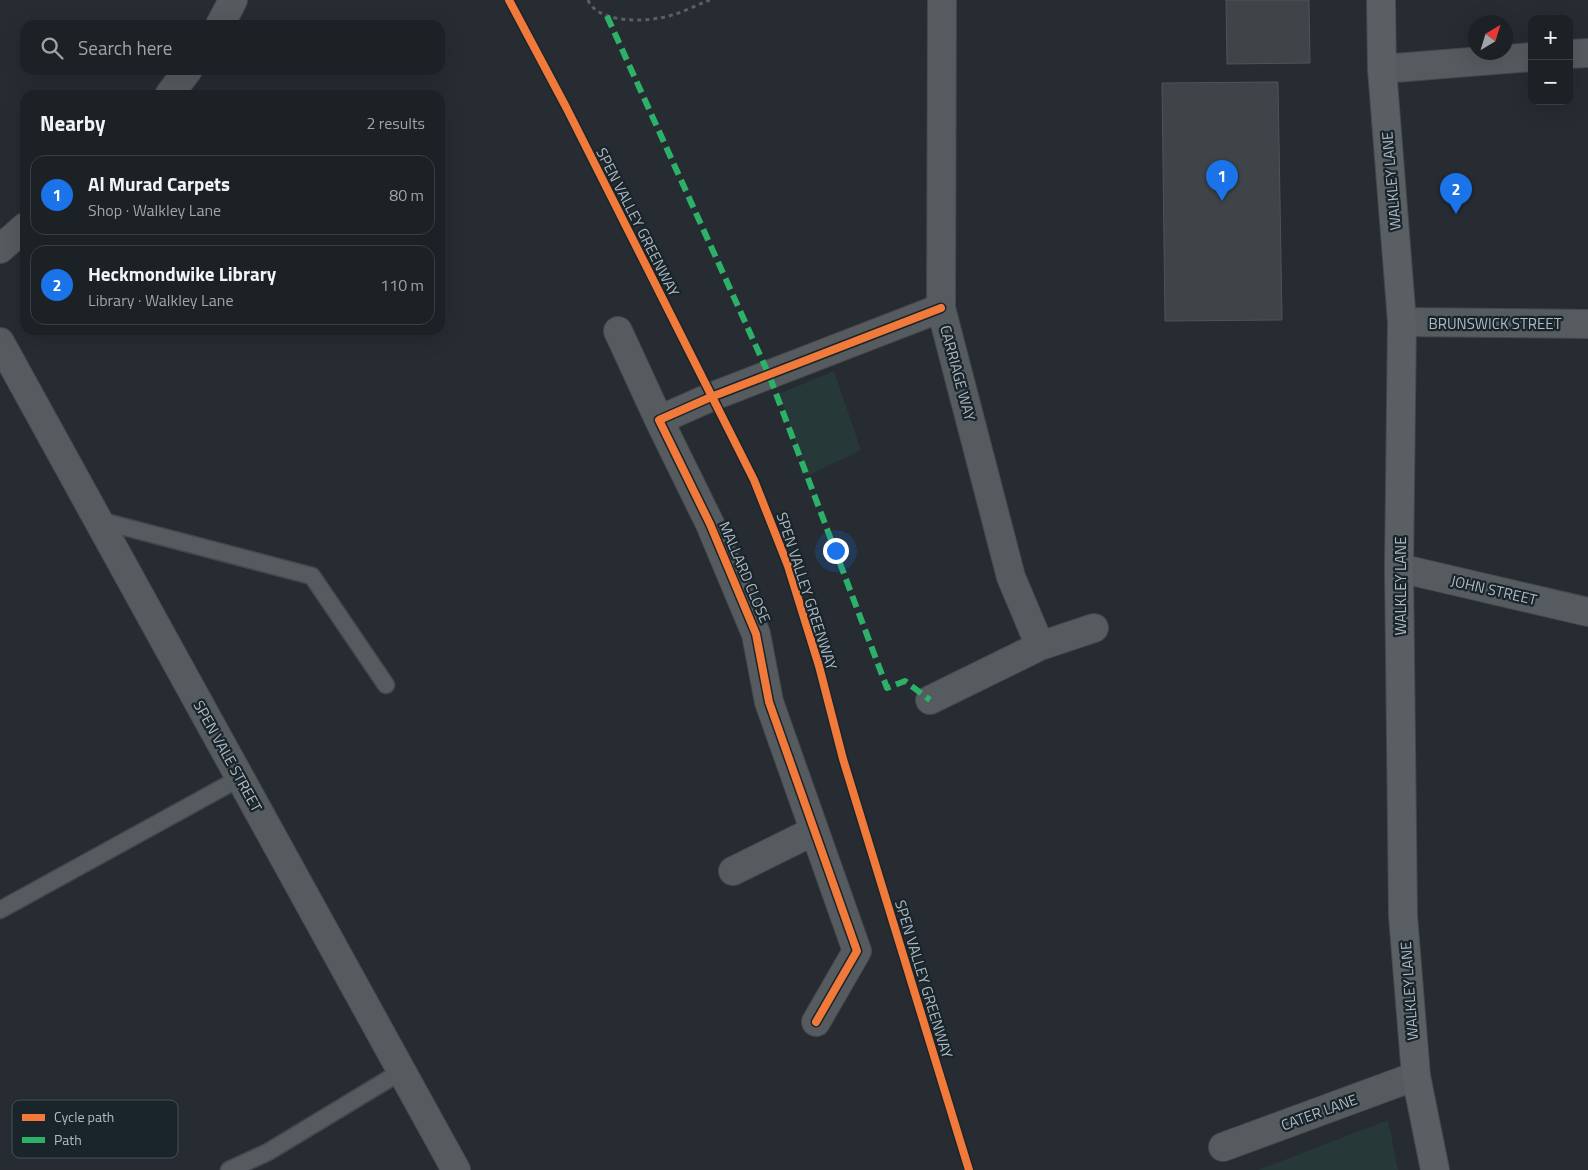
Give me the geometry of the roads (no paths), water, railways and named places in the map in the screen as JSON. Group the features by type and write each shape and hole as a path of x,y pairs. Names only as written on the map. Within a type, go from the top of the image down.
{"main road":[{"name":"WALKLEY LANE","path":"1381,0 1382,69 1402,322 1399,568 1403,916 1416,1076 1435,1170"}],"street":[{"path":"223,20 233,0"},
{"name":"CARRIAGE WAY","path":"942,0 941,308 1011,577 1040,646"},
{"path":"1573,54 1588,53"},
{"path":"1382,69 1528,57"},
{"path":"173,90 184,75"},
{"path":"0,249 20,232"},
{"path":"659,420 711,397 941,308"},
{"name":"BRUNSWICK STREET","path":"1402,322 1588,324"},
{"name":"MALLARD CLOSE","path":"618,331 710,524 756,634 769,702 857,951 816,1022"},
{"name":"SPEN VALE STREET","path":"0,342 456,1170"},
{"name":"JOHN STREET","path":"1399,568 1588,612"},
{"path":"930,700 1040,646 1094,628"},
{"path":"733,871 814,831"},
{"name":"CATER LANE","path":"1223,1147 1416,1076"}],"lane":[{"path":"98,520 312,576 386,685"},
{"path":"0,910 240,778"},
{"path":"229,1170 268,1152 402,1071"}],"place":[{"name":"Al Murad Carpets","path":"1222,201"},
{"name":"Heckmondwike Library","path":"1456,214"}]}
